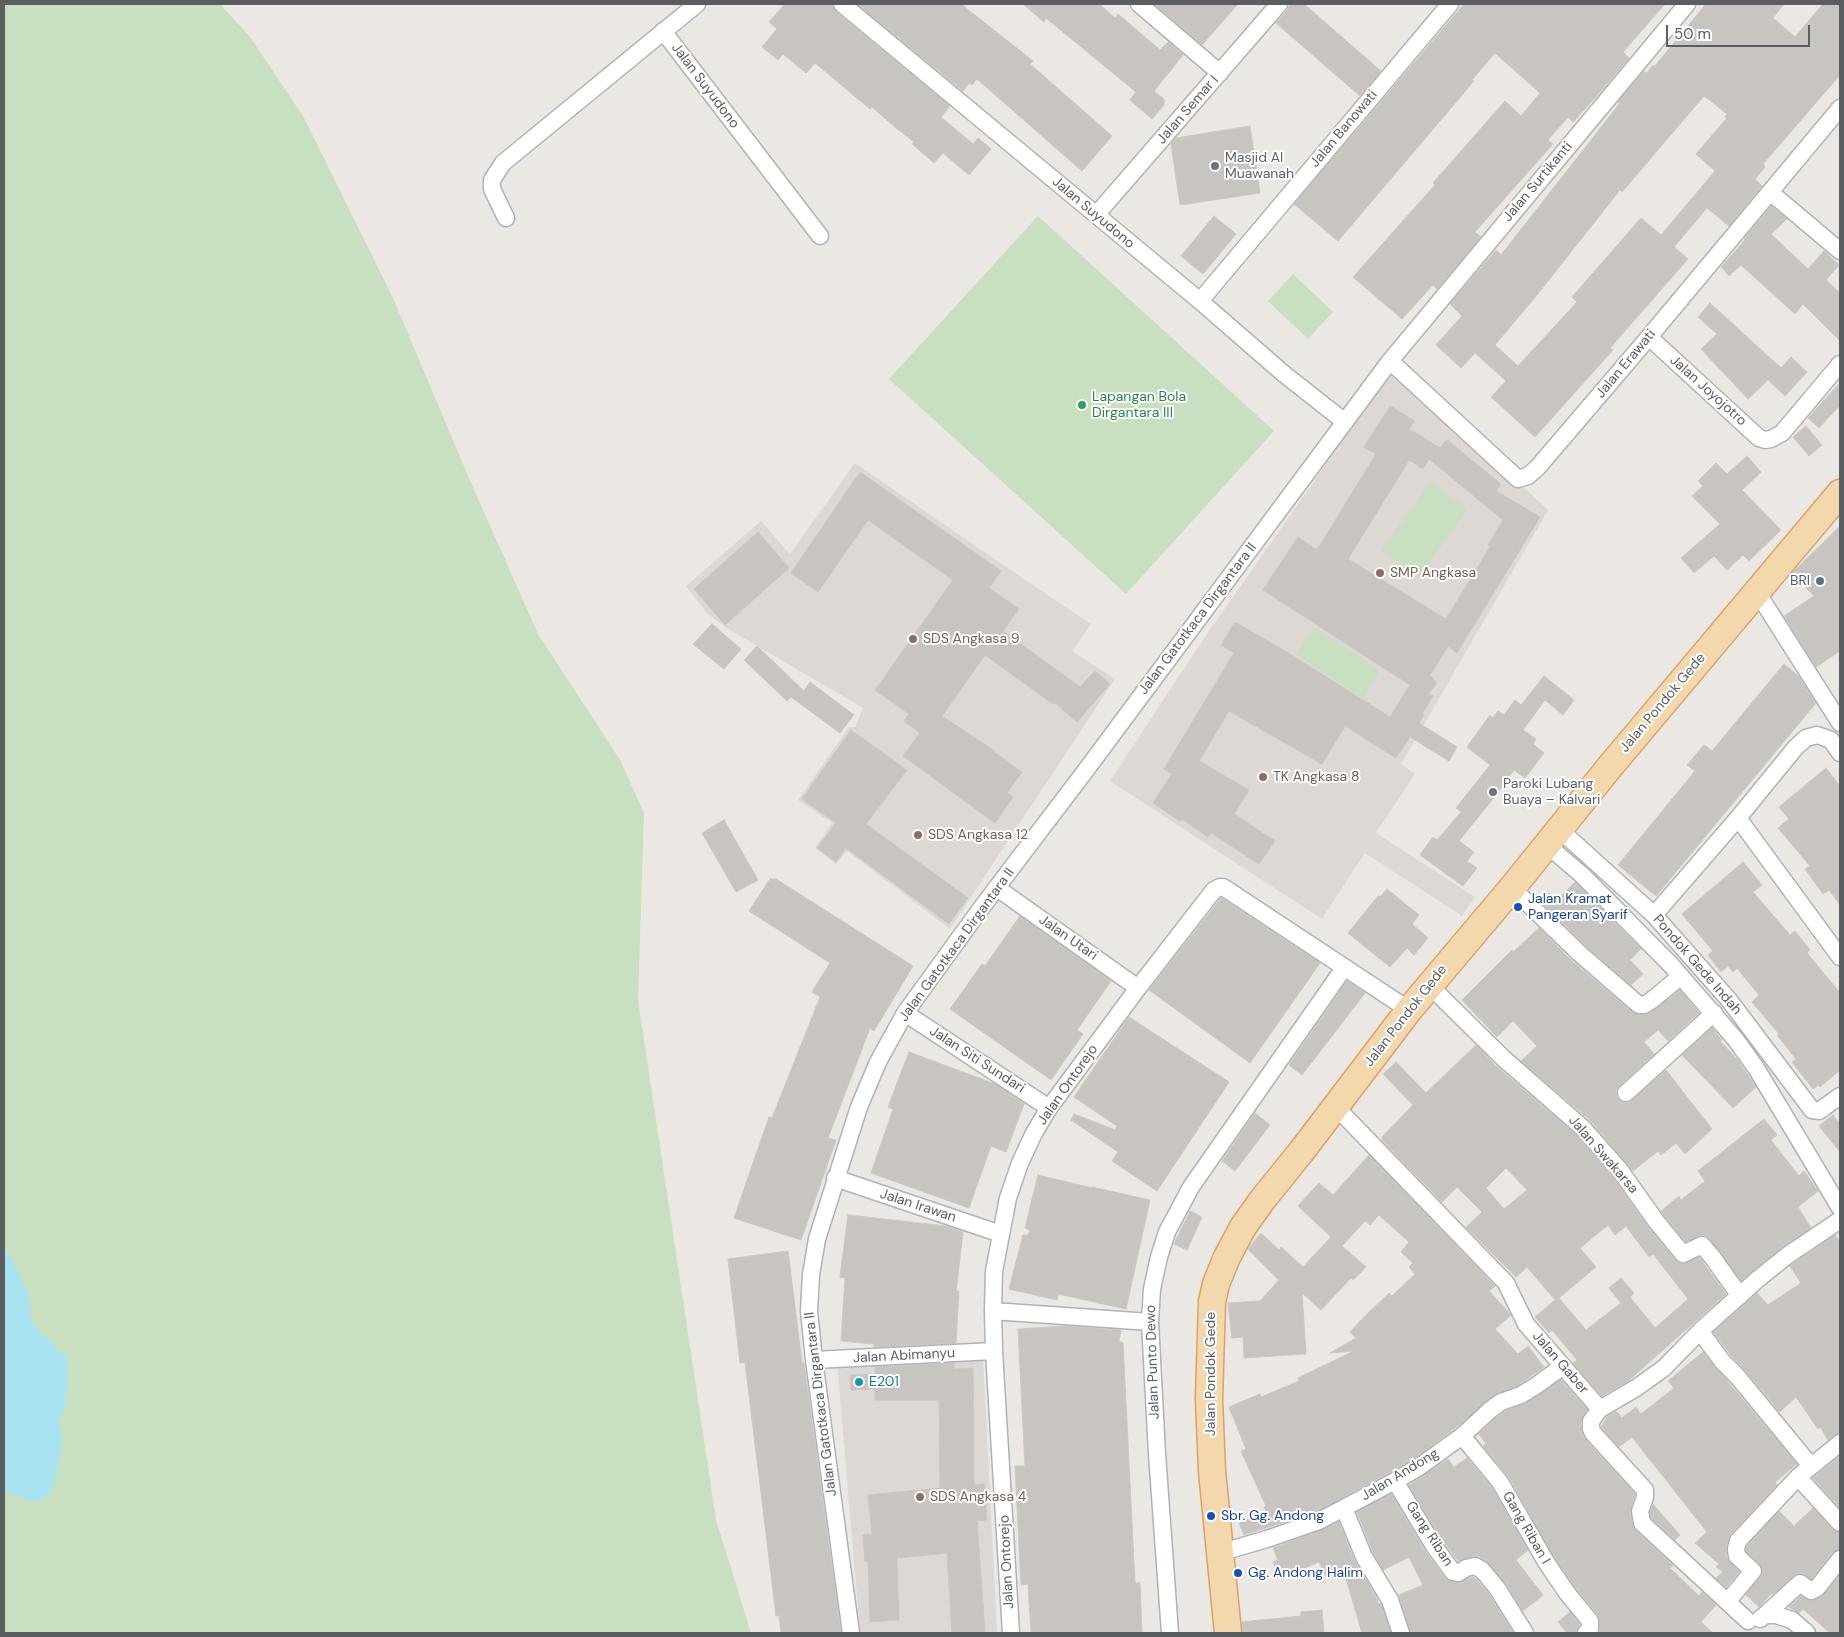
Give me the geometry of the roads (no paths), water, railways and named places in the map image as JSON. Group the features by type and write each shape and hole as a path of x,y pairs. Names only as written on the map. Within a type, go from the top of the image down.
{"main road":[{"name":"Jalan Pondok Gede","path":"1228,1633 1212,1471 1209,1399 1211,1320 1216,1284 1226,1257 1262,1199 1408,1010 1512,888 1840,492"}],"street":[{"path":"506,218 492,189 492,180 503,162 696,4"},
{"name":"Jalan Suyudono","path":"842,4 1200,301 1284,374 1344,422"},
{"path":"1139,4 1220,73"},
{"name":"Jalan Semar I","path":"1096,215 1279,4"},
{"name":"Jalan Banowati","path":"1200,301 1450,4"},
{"name":"Jalan Surtikanti","path":"1390,361 1687,4"},
{"name":"Jalan Suyudono","path":"663,31 820,236"},
{"name":"Jalan Erawati","path":"1390,361 1518,479 1528,476 1538,467 1649,337 1840,108"},
{"path":"1770,192 1840,251"},
{"name":"Jalan Joyojotro","path":"1649,337 1760,438 1771,439 1782,433 1840,364"},
{"name":"Jalan Gatotkaca Dirgantara II","path":"851,1633 809,1311 811,1275 817,1239 859,1107 874,1071 905,1012 1390,361"},
{"path":"1757,592 1840,723"},
{"path":"1654,915 1738,818 1796,747 1806,738 1817,735 1830,740 1840,753"},
{"path":"1738,818 1840,957"},
{"path":"1553,837 1582,875 1681,976 1736,1040 1756,1068 1840,1208"},
{"name":"Pondok Gede Indah","path":"1553,837 1654,915 1729,1000 1812,1110 1819,1110 1840,1096"},
{"name":"Jalan Ontorejo","path":"1012,1633 994,1351 994,1271 1008,1198 1020,1162 1049,1108 1138,988 1214,890 1220,887 1223,887 1408,1010"},
{"name":"Jalan Utari","path":"997,888 1138,988"},
{"path":"1512,888 1562,934 1579,953 1638,1005 1644,1006 1681,976"},
{"name":"Jalan Punto Dewo","path":"1170,1633 1150,1322 1152,1290 1159,1257 1167,1232 1178,1208 1191,1187 1344,968"},
{"name":"Jalan Swakarsa","path":"1429,985 1503,1058 1582,1128 1619,1169 1656,1222 1684,1254 1687,1254 1698,1245 1702,1245 1714,1258 1740,1296"},
{"name":"Jalan Siti Sundari","path":"905,1012 1049,1108"},
{"path":"1626,1093 1714,1013"},
{"name":"Jalan Gaber","path":"1335,1106 1506,1283 1526,1324 1600,1409"},
{"name":"Jalan Irawan","path":"835,1178 1001,1234"},
{"path":"1840,1220 1788,1255 1700,1331 1664,1368 1636,1388 1600,1409 1591,1421 1593,1433 1644,1490 1645,1497 1640,1511 1642,1523 1728,1601 1744,1627 1759,1620 1800,1582 1811,1591 1817,1588 1840,1560"},
{"path":"993,1311 1150,1322"},
{"path":"1700,1331 1722,1361 1737,1376 1811,1466"},
{"name":"Jalan Abimanyu","path":"814,1360 994,1351"},
{"name":"Jalan Andong","path":"1219,1553 1311,1524 1396,1481 1462,1436 1501,1402 1521,1395 1563,1366"},
{"name":"Gang Riban I","path":"1462,1436 1500,1482 1546,1562 1588,1627"},
{"path":"1728,1601 1753,1571 1737,1556 1738,1541 1798,1477 1840,1443"},
{"path":"1798,1477 1840,1523"},
{"name":"Gang Riban","path":"1396,1481 1434,1546 1453,1572 1458,1573 1466,1568 1475,1566 1482,1570 1497,1588 1525,1633"},
{"path":"1344,1508 1364,1557 1390,1600 1401,1633"},
{"path":"1765,1615 1776,1615 1792,1620 1807,1633"}],"water":[{"path":"4,1245 28,1292 32,1323 67,1358 66,1402 59,1420 62,1437 59,1464 52,1489 42,1500 29,1501 4,1490"}],"place":[{"name":"Masjid Al Muawanah","path":"1215,166"},
{"name":"Lapangan Bola Dirgantara III","path":"1082,405"},
{"name":"SMP Angkasa","path":"1380,573"},
{"name":"BRI","path":"1820,581"},
{"name":"SDS Angkasa 9","path":"913,639"},
{"name":"TK Angkasa 8","path":"1263,777"},
{"name":"Paroki Lubang Buaya – Kalvari","path":"1493,792"},
{"name":"SDS Angkasa 12","path":"918,835"},
{"name":"Jalan Kramat Pangeran Syarif","path":"1518,907"},
{"name":"E201","path":"859,1382"},
{"name":"SDS Angkasa 4","path":"920,1497"},
{"name":"Sbr. Gg. Andong","path":"1211,1516"},
{"name":"Gg. Andong Halim","path":"1238,1573"}]}
